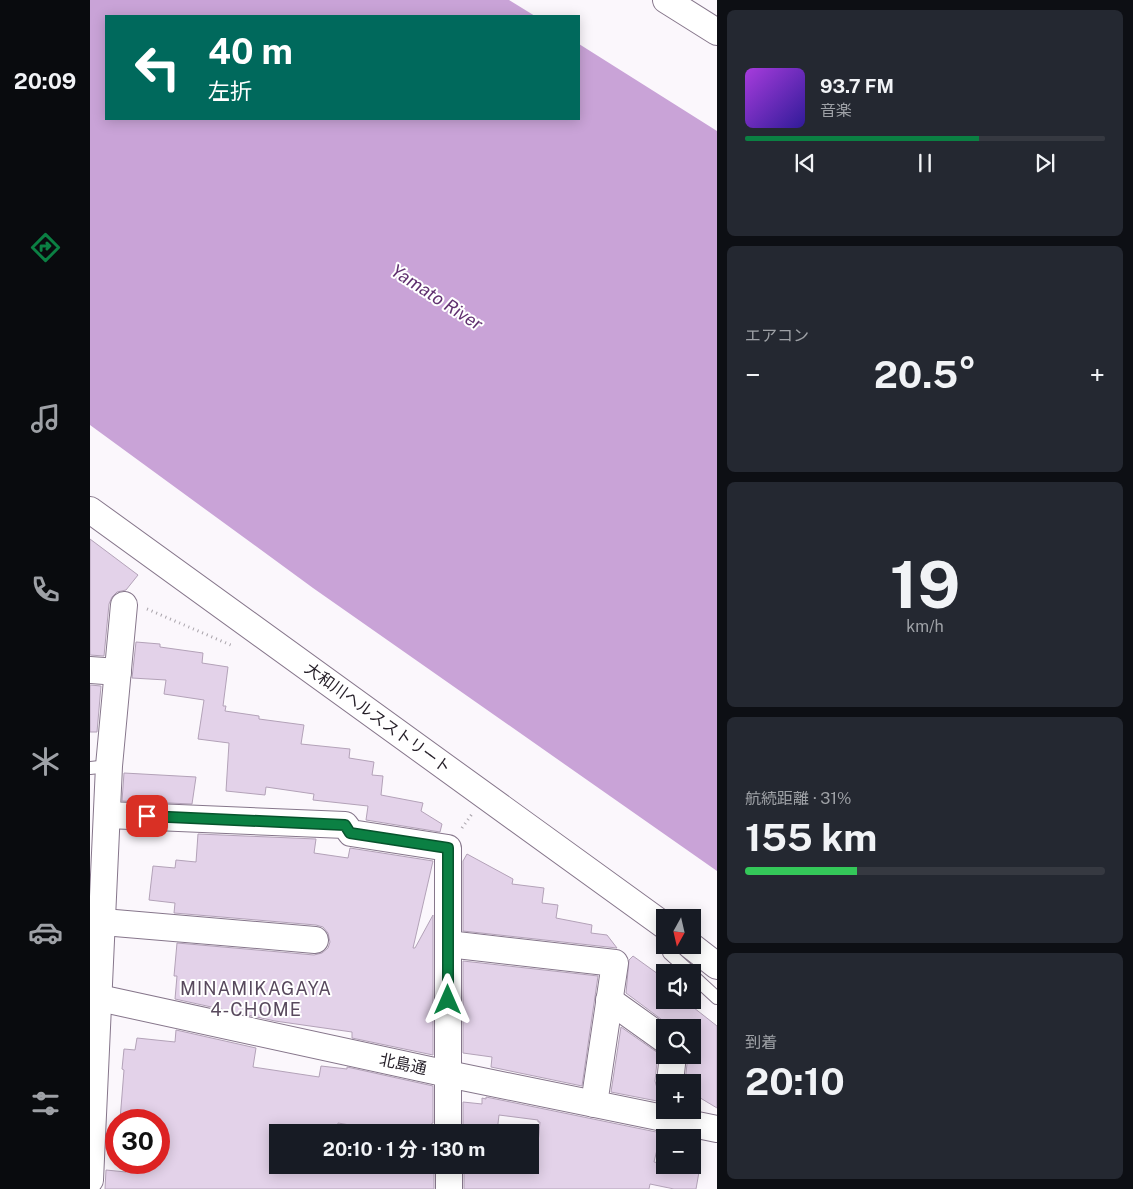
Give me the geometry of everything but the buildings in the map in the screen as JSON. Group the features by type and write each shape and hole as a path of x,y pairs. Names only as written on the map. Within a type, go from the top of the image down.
{"street":[{"path":"666,0 717,32"},
{"name":"大和川ヘルスストリート","path":"90,510 656,919"},
{"path":"90,1180 95,997 103,922 107,815 100,767 118,672 124,605"},
{"path":"90,670 118,672"},
{"path":"107,815 345,825 350,833 448,848 448,1124"},
{"path":"103,922 315,940"},
{"path":"448,944 615,963 594,1104"},
{"path":"701,954 717,966"},
{"name":"北島通","path":"95,997 448,1074 594,1104 656,1113"},
{"path":"609,1000 656,1034"},
{"name":"北島通","path":"683,1119 717,1129"},
{"path":"449,1174 449,1189"}],"lane":[{"path":"670,954 681,964"},
{"path":"701,983 717,998"}],"path":[{"path":"124,605 134,604 163,614 234,646"},
{"path":"448,848 485,795"}],"water":[{"name":"Yamato River","path":"90,0 509,0 533,15 105,15 105,120 580,120 580,45 717,131 717,871 313,588 90,425"}],"district":[{"name":"MINAMIKAGAYA 4-CHOME","path":"256,998"}],"route":[{"path":"147,816 345,825 350,833 448,848 448,1000"}]}
